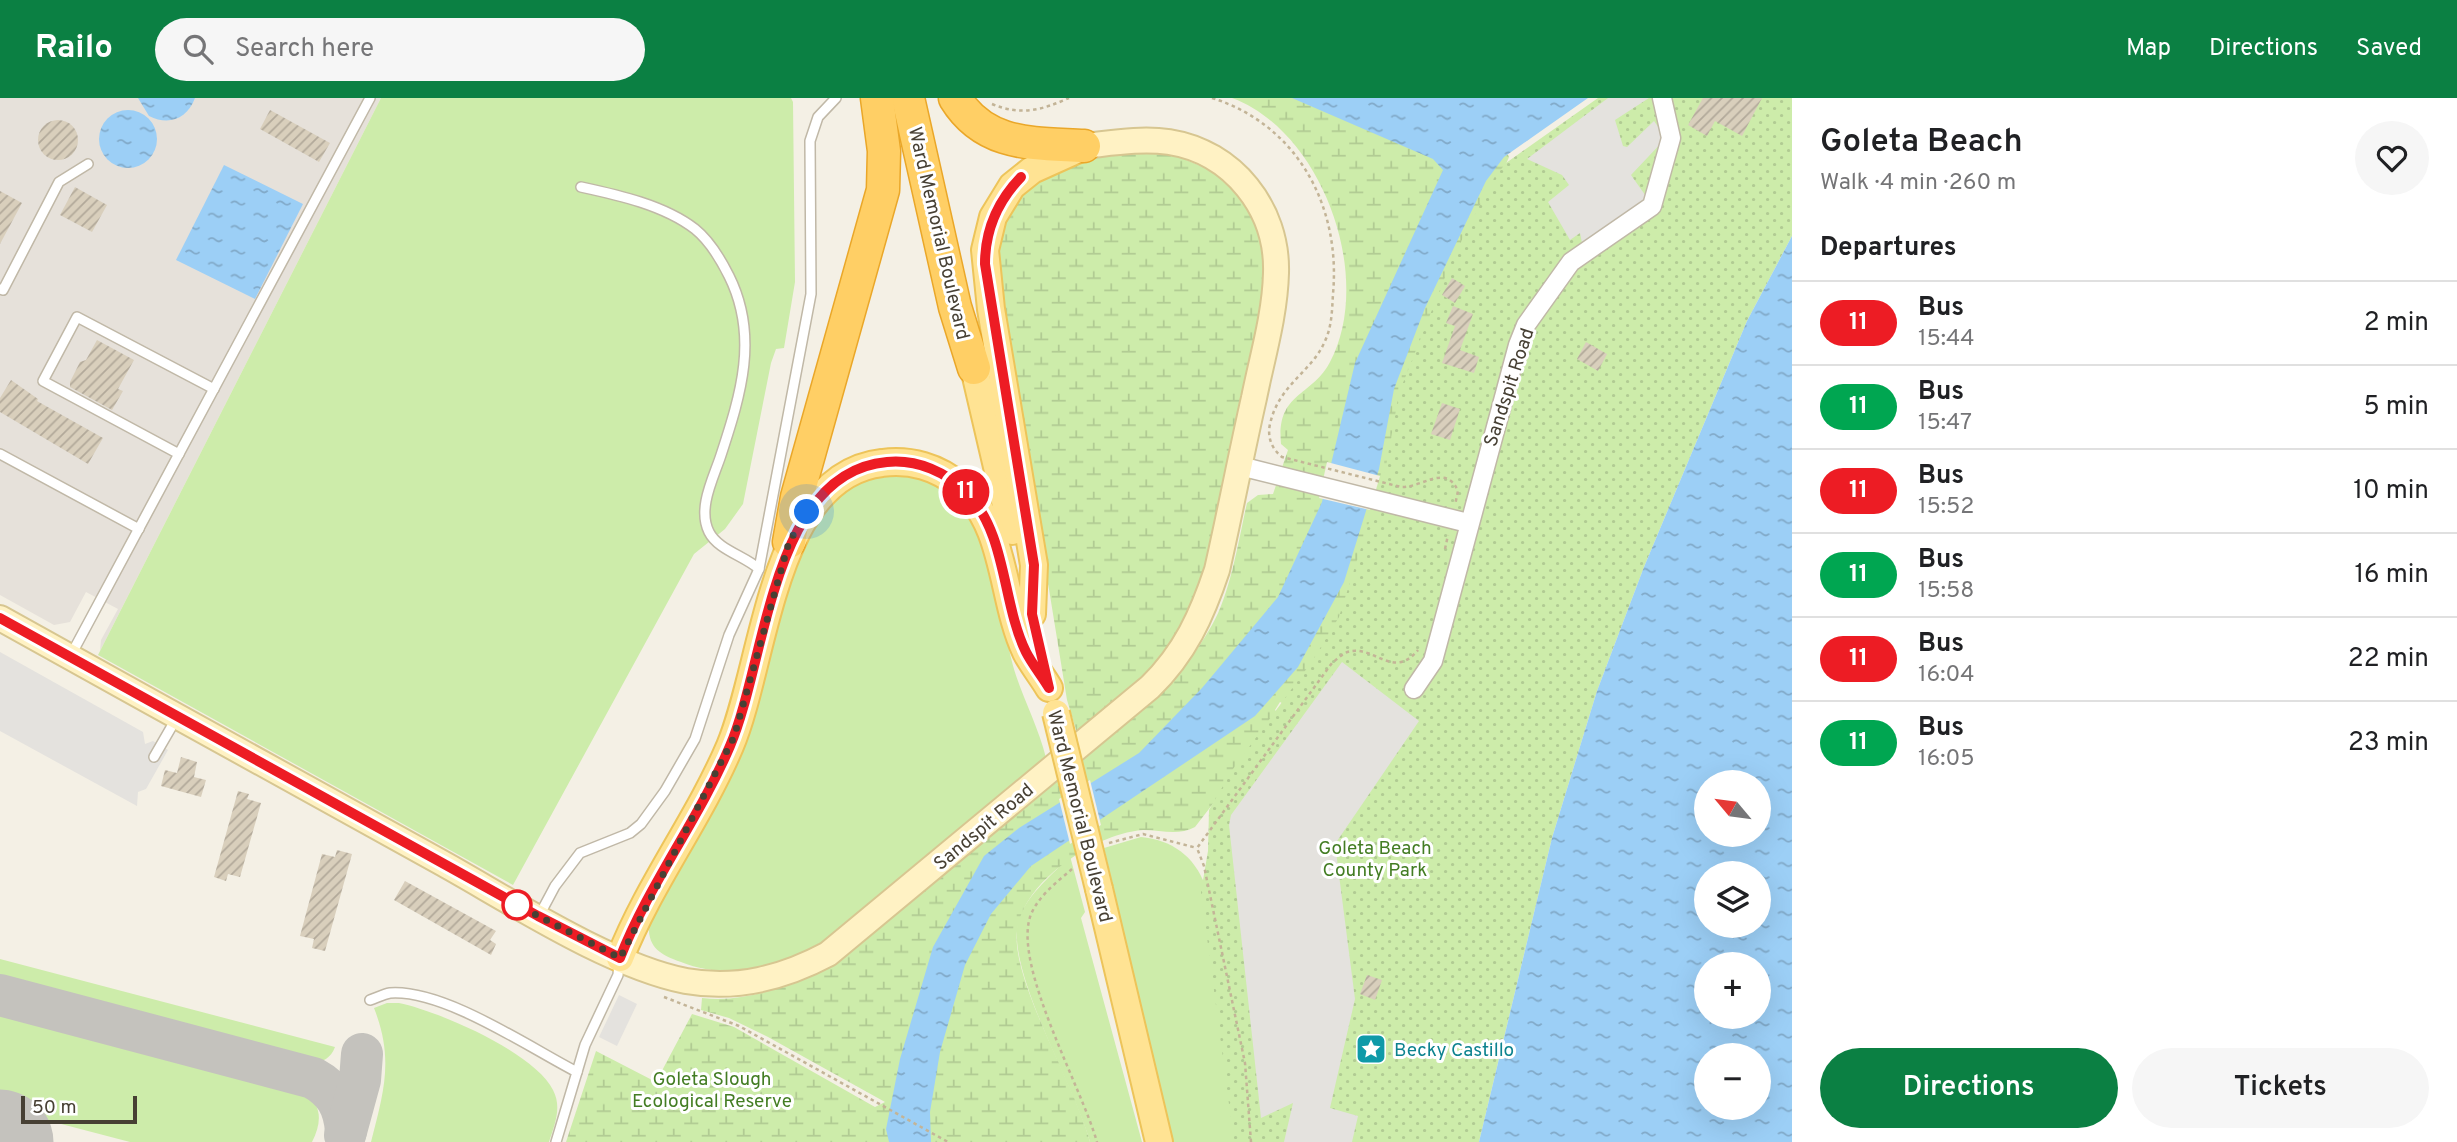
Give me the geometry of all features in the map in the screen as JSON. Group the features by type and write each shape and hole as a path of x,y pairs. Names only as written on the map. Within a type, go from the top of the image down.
{"highway":[{"path":"789,542 797,496 883,190 884,151 877,98"},
{"name":"Ward Memorial Boulevard","path":"908,98 954,306 974,368"},
{"name":"Ward Memorial Boulevard","path":"925,98 964,297 974,368"},
{"path":"955,98 975,124 1001,138 1084,146"}],"main road":[{"path":"1032,614 1034,565 991,309 985,250 993,217 1012,186 1039,166 1084,146"},
{"name":"Ward Memorial Boulevard","path":"974,368 1159,1142"},
{"path":"620,958 734,737 789,542 816,500 846,474 867,466 891,462 920,465 941,473 969,494 981,512 1026,651 1053,700"}],"street":[{"name":"Sandspit Road","path":"1414,689 1433,662 1468,523 1526,325 1570,262 1652,206 1671,138 1662,98"},
{"name":"Sandspit Road","path":"0,618 538,916 649,971 687,981 740,984 800,969 828,954 1150,687 1171,666 1205,606 1217,569 1240,466 1275,292 1274,246 1263,210 1243,181 1218,161 1195,149 1153,141 1084,146"},
{"path":"1240,466 1468,523"}],"lane":[{"path":"70,657 370,98"},
{"path":"538,916 555,886 580,853 630,833 641,824 665,791 695,739 729,635 759,569 811,294 810,141 818,117 836,98"},
{"path":"0,289 2,290 60,182 88,164"},
{"path":"581,187 637,202 694,228 716,252 733,283 744,315 746,360 734,412 708,493 706,523 715,540 759,569"},
{"path":"179,454 43,381 77,317 214,389"},
{"path":"0,454 139,529"},
{"path":"154,757 177,717"},
{"path":"556,1142 585,1045 618,975 620,958"},
{"path":"370,1000 390,993 444,1005 484,1022 577,1072"}],"path":[{"path":"983,98 1002,108 1028,112 1044,109 1069,98"},
{"path":"1212,98 1245,111 1282,139 1316,187 1331,232 1334,284 1328,333 1317,355 1285,389 1269,430 1275,450 1282,457 1291,460 1401,487 1412,487 1443,476 1451,479 1458,491"},
{"path":"1443,559 1446,542"},
{"path":"1197,848 1332,663 1346,652 1359,651 1401,663 1410,659 1418,650"},
{"path":"1104,844 1143,834 1197,848"},
{"path":"1197,848 1204,866 1245,1063 1251,1142"},
{"path":"1073,868 1034,909 1028,929 1027,949 1046,1009 1097,1142"},
{"path":"656,992 684,1008 735,1024 948,1142"}],"shaded area":[{"path":"0,98 381,98 100,651 101,640 118,609 86,592 70,622 54,625 0,595"},
{"path":"1608,98 1649,98 1615,120 1623,146 1627,147 1654,121 1666,138 1631,175 1648,199 1583,248 1580,233 1570,240 1548,202 1569,185 1562,175 1527,159"},
{"path":"0,652 143,732 145,744 153,741 168,750 146,789 138,792 137,806 0,731"},
{"path":"1342,662 1419,721 1335,844 1355,999 1330,1108 1358,1116 1352,1142 1284,1142 1293,1103 1261,1118 1229,825 1231,815"},
{"path":"619,995 637,1004 617,1046 599,1037"}],"green space":[{"path":"381,98 791,98 793,102 795,282 784,348 776,349 771,363 743,504 725,529 694,554 513,885 98,655"},
{"name":"Goleta Slough Ecological Reserve","path":"1232,98 1455,98 1488,111 1509,157 1493,195 1344,622 1287,706 1280,702 1275,710 1281,716 1195,827 1176,832 1132,831 1102,841 1075,856 1048,877 1027,902 1021,916 1017,931 1018,952 1024,977 1090,1142 566,1142 596,1051 656,1082 692,1014 734,1027 875,1107 885,1102 768,1037 729,1018 701,1010 702,998 732,998 762,993 819,971 1049,781 1139,712 1178,675 1195,652 1212,625 1224,598 1247,503 1258,495 1273,494 1288,450 1281,444 1284,414 1290,404 1323,373 1330,362 1342,328 1346,290 1342,250 1332,211 1314,174 1292,141 1264,115"},
{"name":"Goleta Beach County Park","path":"1598,98 1792,98 1792,236 1747,321 1644,567 1597,691 1552,838 1479,1142 1234,1142 1201,892 1208,851 1209,810 1233,769 1313,660 1339,617 1385,472 1399,393 1453,257 1494,178 1506,163"},
{"path":"1163,152 1197,164 1225,180 1247,204 1255,219 1265,256 1263,300 1209,565 1193,612 1183,630 1157,663 1077,733 1067,700 995,257 997,237 1000,225 1012,204 1028,187 1047,174 1092,159"},
{"path":"877,474 908,474 925,478 947,491 964,509 978,531 995,581 1014,671 1046,758 852,923 806,954 776,965 744,971 712,970 673,959 652,944 649,922 790,578 815,525 842,489"},
{"path":"1141,837 1163,842 1180,851 1195,866 1205,885 1247,1142 1173,1142 1104,848"},
{"path":"1070,856 1085,912 1081,918 1142,1142 1090,1142 1043,1028 1021,966 1017,939 1019,918 1023,909"},
{"path":"0,959 335,1047 324,1060 299,1060 0,981"},
{"path":"387,1003 416,1007 484,1035 543,1076 553,1090 557,1103 557,1116 549,1142 371,1142 385,1075 384,1043 374,1008"},
{"path":"0,1011 300,1089 316,1106 319,1119 316,1134 312,1142 130,1142 0,1108"}],"water":[{"path":"138,98 195,98 182,116 163,120 149,116"},
{"path":"1292,98 1588,98 1504,157 1486,181 1425,308 1394,389 1379,469 1344,582 1298,667 1255,716 1031,866 991,914 965,965 940,1052 930,1112 931,1142 889,1142 886,1129 900,1059 933,947 984,856 1019,828 1139,753 1202,688 1278,597 1322,502 1355,363 1443,170 1433,159"},
{"path":"128,110 139,112 152,123 157,139 155,150 144,163 128,168 117,166 104,155 99,139 101,128 112,115"},
{"path":"224,165 303,204 255,299 176,260"},
{"path":"1792,236 1792,1142 1479,1142 1552,838 1597,691 1644,567 1747,321"}],"pier":[{"path":"1327,462 1380,476 1370,510 1319,498"},
{"path":"1090,780 1101,825 1070,844 1059,799"}],"building":[{"path":"1703,98 1762,98 1742,136 1715,121 1707,136 1688,125"},
{"path":"270,110 330,143 319,162 260,129"},
{"path":"58,120 66,121 72,126 77,132 77,148 72,154 66,159 58,160 50,159 44,154 39,148 38,140 39,132 44,126 50,121"},
{"path":"75,187 107,205 92,232 60,215"},
{"path":"0,191 22,203 0,244"},
{"path":"1452,278 1465,286 1455,303 1442,295"},
{"path":"1453,306 1473,314 1460,350 1479,357 1474,373 1442,363 1455,326 1446,323"},
{"path":"97,340 134,360 118,389 123,391 112,410 70,387 80,362 86,360"},
{"path":"1586,342 1607,354 1598,371 1577,359"},
{"path":"11,380 38,399 37,401 103,438 88,464 0,412 0,398"},
{"path":"1442,403 1460,409 1450,440 1431,434"},
{"path":"181,757 197,762 194,777 206,780 201,797 161,786 165,770 177,773"},
{"path":"238,791 249,794 247,799 261,803 240,877 228,874 226,881 214,877"},
{"path":"337,850 352,854 325,951 312,948 314,939 300,936 322,854 335,857"},
{"path":"405,881 496,931 490,940 496,944 491,955 394,900"},
{"path":"1367,975 1382,980 1375,1000 1360,994"}],"taxiway":[{"path":"0,995 313,1078 333,1093 343,1114 346,1131"},
{"path":"345,1135 360,1080 362,1054"}],"bus line":[{"name":"11","path":"0,618 538,916 620,958 628,936 716,776 734,737 789,542 816,500 846,474 877,463 911,463 941,473 969,494 991,535 1026,651 1049,688 1032,614 1034,565 985,264 985,250 993,217 1005,195 1021,177"}],"place":[{"name":"Becky Castillo","path":"1371,1049"}],"route":[{"path":"517,905 515,904 620,958 628,936 730,748 789,542 807,512"}]}
